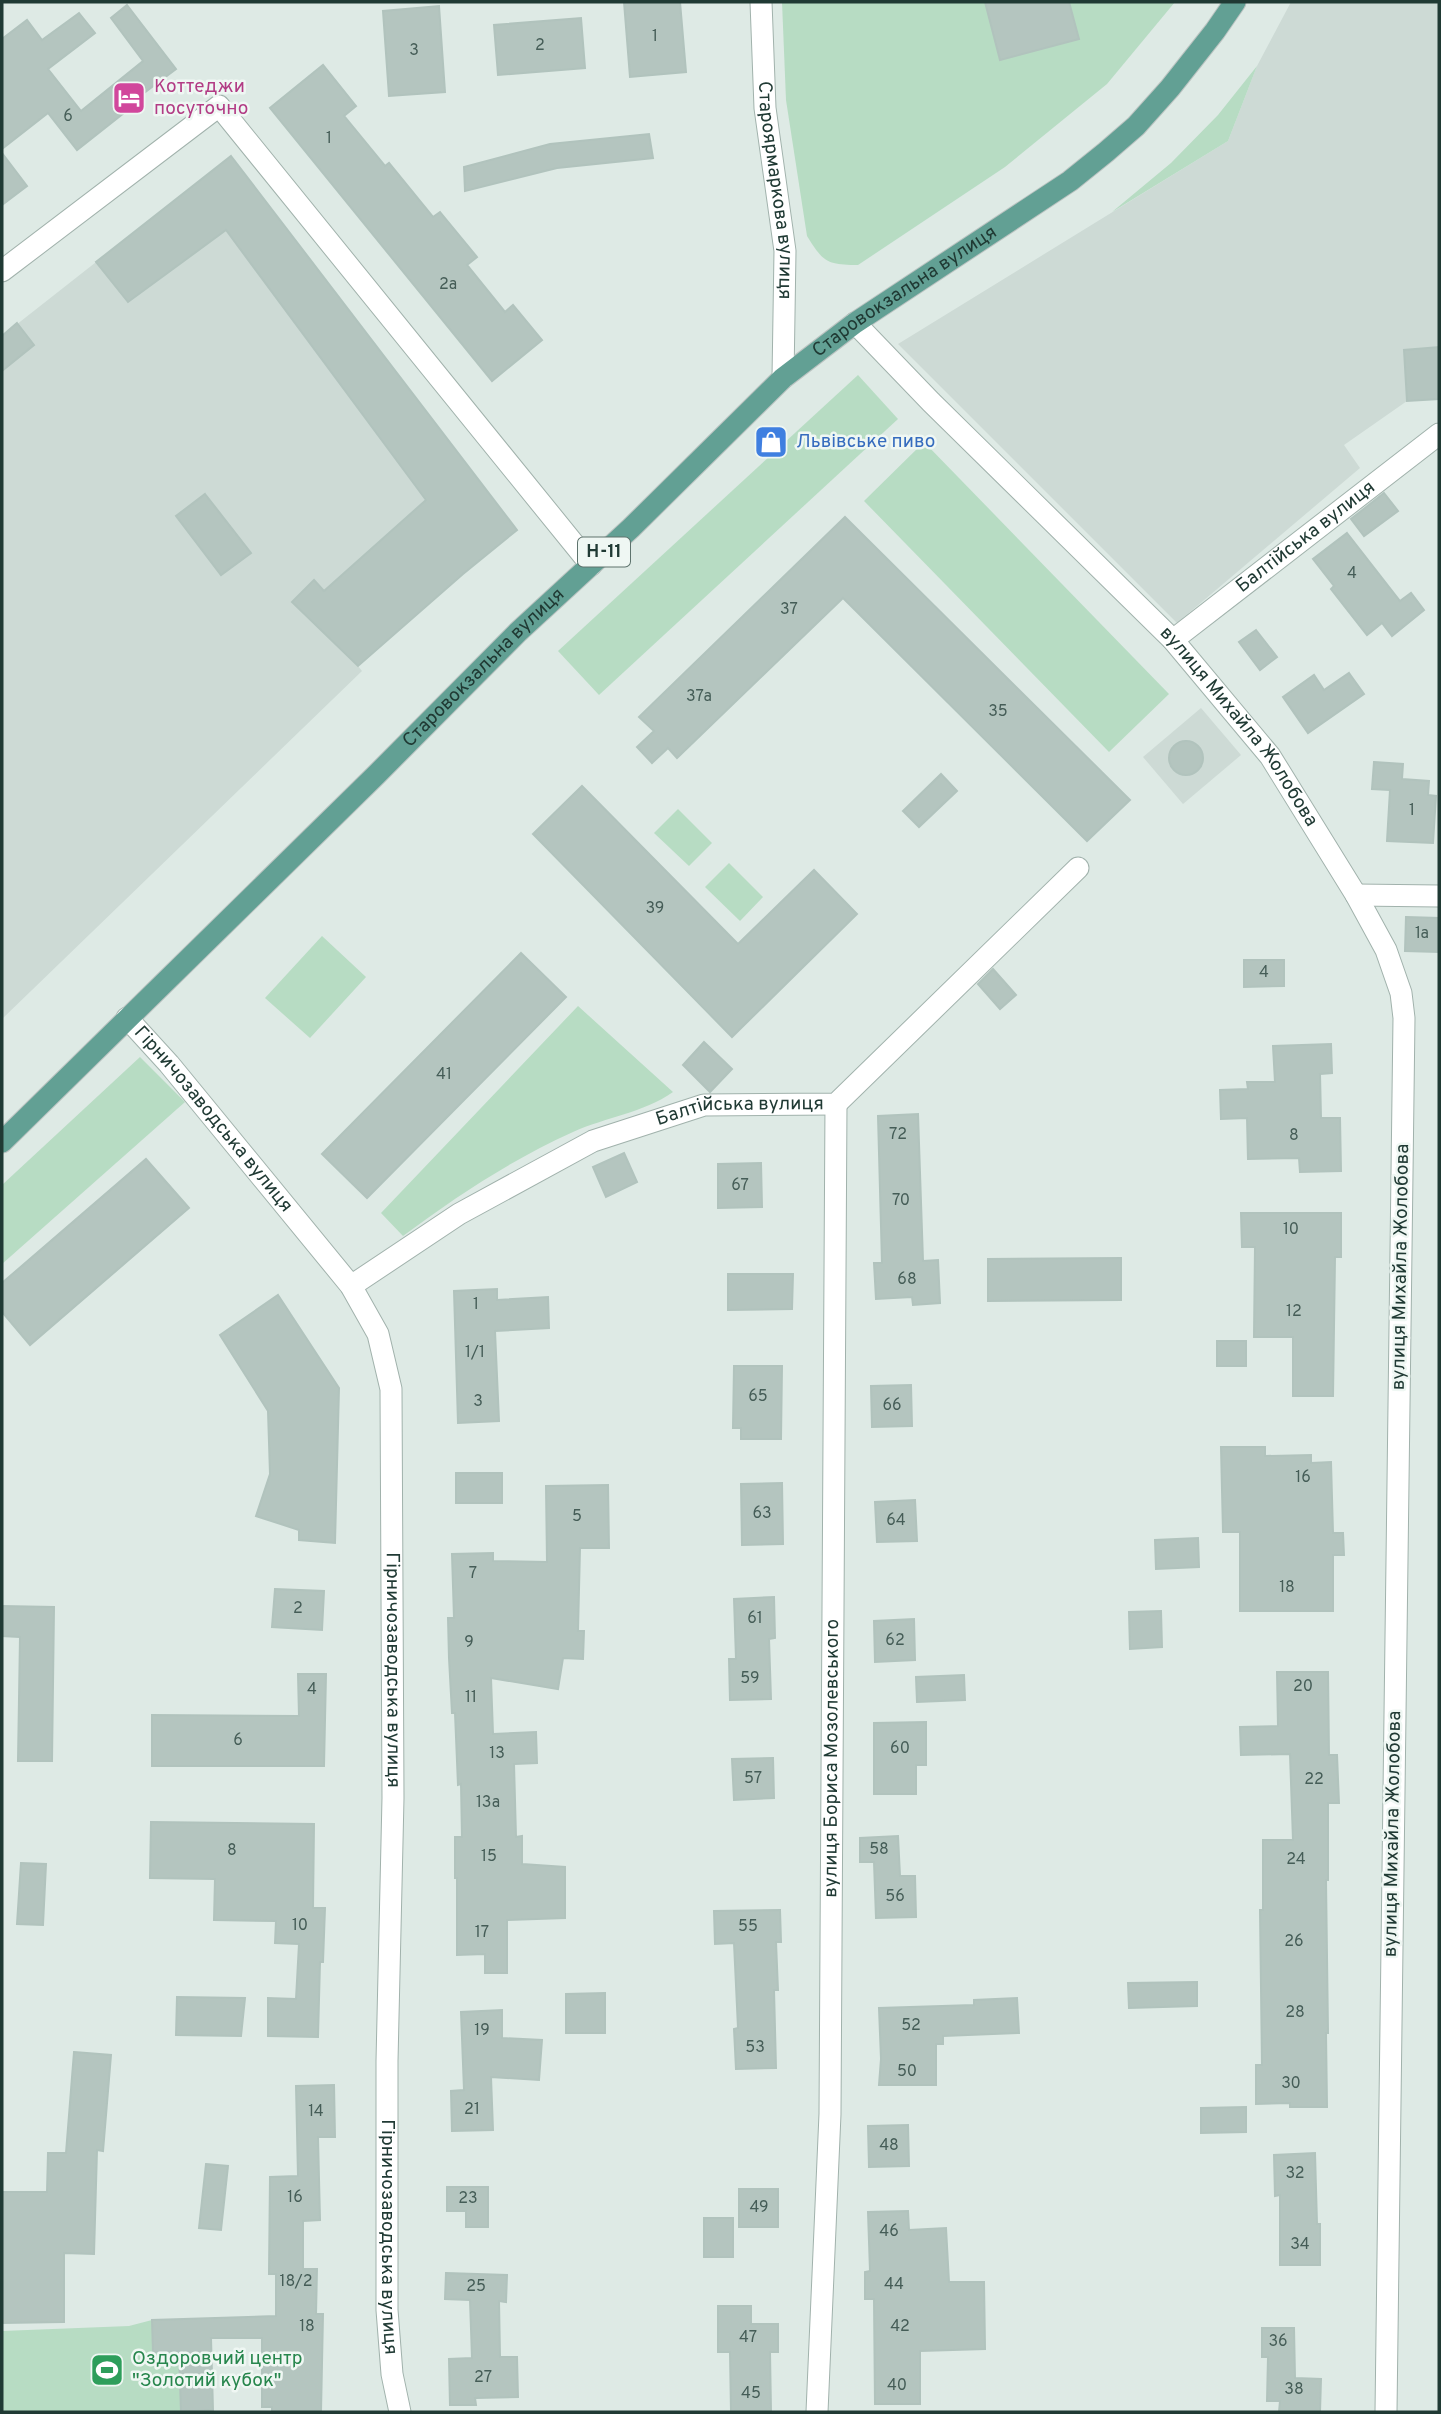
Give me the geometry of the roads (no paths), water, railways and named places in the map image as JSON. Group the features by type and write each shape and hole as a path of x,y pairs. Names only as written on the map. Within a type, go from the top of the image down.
{"main road":[{"name":"Старовокзальна вулиця","path":"2,1142 519,632 783,378 855,323 1070,181 1106,152 1136,126 1170,88 1234,2"}],"street":[{"name":"Староярмаркова вулиця","path":"761,2 765,108 785,251 783,378"},
{"path":"2,271 219,106 591,565"},
{"name":"вулиця Михайла Жолобова","path":"855,323 931,402 1173,640 1270,756 1356,895 1394,969 1401,993 1404,1018 1386,2412"},
{"name":"Балтійська вулиця","path":"1173,640 1439,434"},
{"name":"Балтійська вулиця","path":"351,1286 459,1214 593,1141 704,1105 836,1104 1078,868"},
{"path":"1356,895 1439,896"},
{"name":"Гірничозаводська вулиця","path":"127,1017 169,1064 351,1286 378,1334 391,1389 393,1798 387,2061 387,2310 392,2374 400,2412"},
{"name":"вулиця Бориса Мозолевського","path":"817,2412 830,2113 836,1104"}],"place":[{"name":"Коттеджи посуточно","path":"129,98"},
{"name":"Львівське пиво","path":"771,442"},
{"name":"Оздоровчий центр \"Золотий кубок\"","path":"107,2370"}]}
